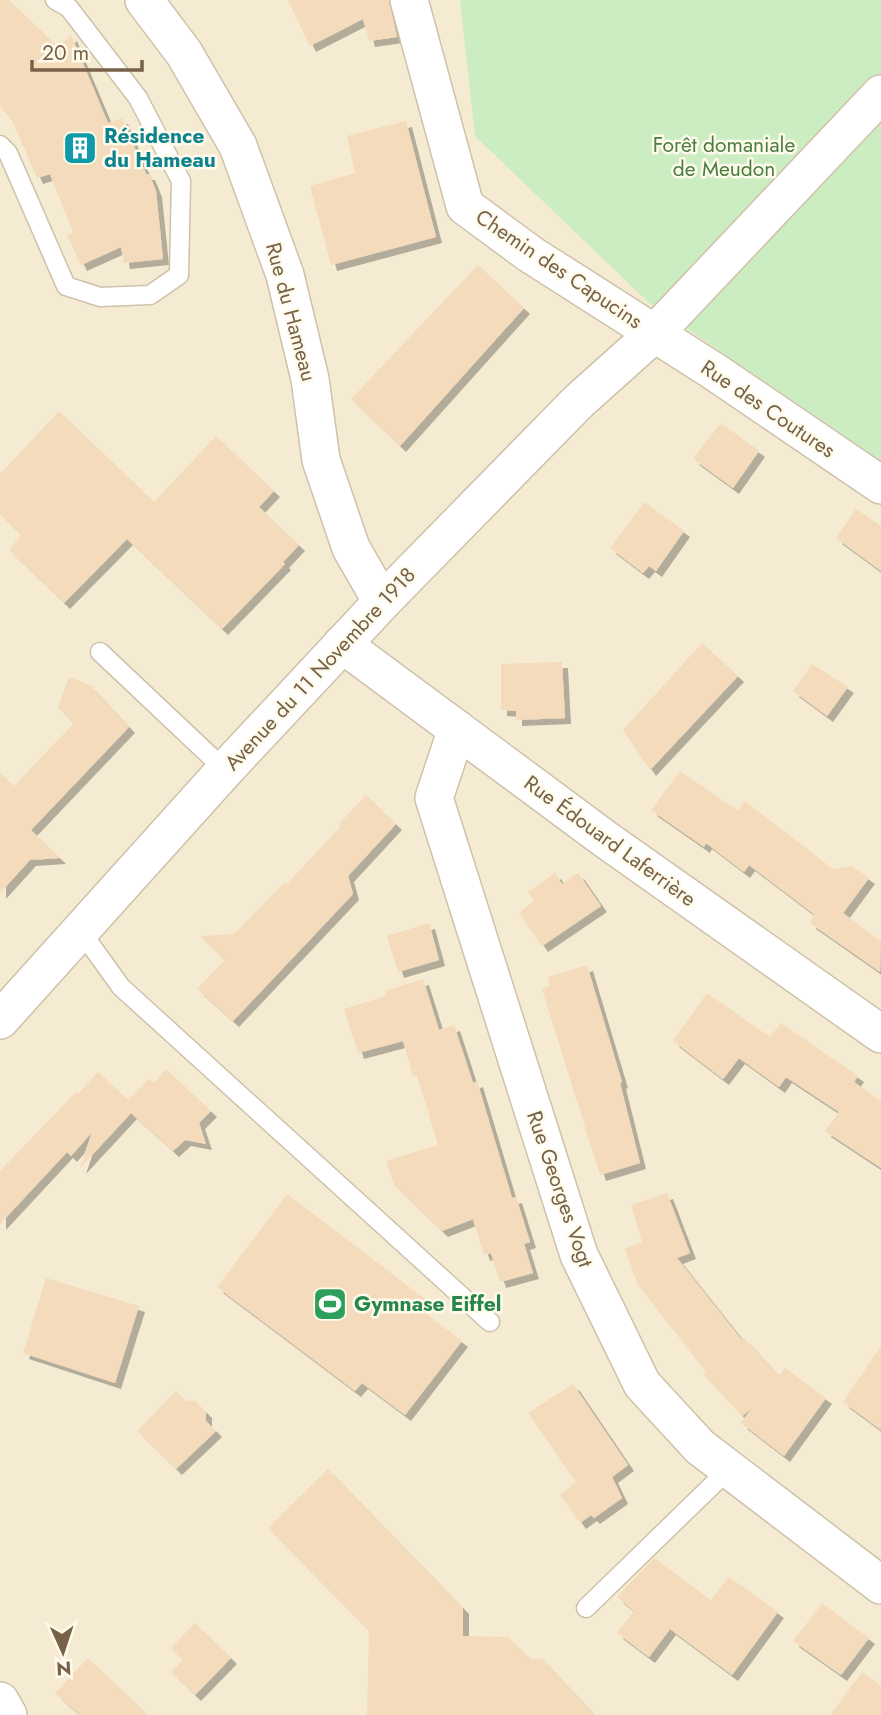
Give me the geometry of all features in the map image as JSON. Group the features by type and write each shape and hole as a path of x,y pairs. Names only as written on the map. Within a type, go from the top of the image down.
{"street":[{"name":"Rue du Hameau","path":"144,0 184,53 238,146 285,275 310,379 321,460 351,548 382,602"},
{"name":"Chemin des Capucins","path":"409,0 465,206 530,254 655,333"},
{"name":"Avenue du 11 Novembre 1918","path":"0,1020 225,770 382,602 578,402 655,333 881,93"},
{"name":"Rue des Coutures","path":"655,333 881,485"},
{"name":"Rue Édouard Laferrière","path":"342,645 605,839 881,1034"},
{"name":"Rue Georges Vogt","path":"457,729 433,798 579,1255 642,1384 700,1447 881,1585"},
{"path":"0,1702 8,1715"}],"lane":[{"path":"0,145 8,153 66,286 100,297 150,295 179,275 181,181 138,98 69,8 55,0"},
{"path":"100,652 225,770"},
{"path":"80,930 121,987 490,1322"},
{"path":"586,1608 729,1469"}],"shaded area":[{"path":"0,0 881,0 881,1715 0,1715"}],"green space":[{"name":"Forêt domaniale de Meudon","path":"460,0 881,0 881,461 648,302 475,136"}],"building":[{"name":"Résidence du Hameau","path":"0,0 9,0 58,47 71,35 108,123 122,118 156,191 163,259 124,263 121,247 81,265 67,235 73,232 50,174 37,178 12,120 0,107"},
{"path":"288,0 389,0 397,37 369,41 363,19 310,46"},
{"path":"406,121 436,237 331,265 310,186 355,173 347,136"},
{"path":"478,265 524,308 400,446 351,399"},
{"path":"59,411 154,502 216,436 274,491 259,507 299,545 283,562 285,564 222,629 127,539 64,603 9,550 21,535 0,514 0,474"},
{"path":"721,423 759,451 733,488 693,459"},
{"path":"645,502 684,531 656,571 649,566 643,573 610,548"},
{"path":"856,509 881,526 881,571 836,538"},
{"path":"702,643 738,676 650,770 623,730"},
{"path":"562,662 565,718 516,720 516,711 501,710 501,664"},
{"path":"812,664 848,687 827,716 793,691"},
{"path":"69,677 90,685 129,727 31,830 60,858 30,860 0,893 0,773 14,786 74,723 58,708"},
{"path":"680,771 738,811 745,801 833,869 852,866 869,878 843,913 881,941 880,972 810,923 815,915 749,865 744,872 706,843 704,847 651,810"},
{"path":"366,795 396,824 348,876 353,894 233,1021 197,989 225,960 200,936 234,934 285,882 287,884"},
{"path":"555,873 562,884 578,873 601,906 542,946 519,913 534,901 528,892"},
{"path":"429,923 439,960 398,972 387,936"},
{"path":"587,965 622,1082 620,1083 640,1163 600,1175 542,989 550,986 548,977"},
{"path":"423,979 439,1030 454,1025 473,1083 477,1081 512,1198 516,1197 530,1242 524,1244 533,1273 500,1282 491,1253 484,1255 473,1219 442,1231 394,1185 386,1161 438,1145 417,1075 413,1076 403,1041 358,1053 344,1009 386,996 385,991"},
{"path":"707,993 770,1037 781,1023 858,1076 854,1082 881,1101 881,1168 825,1131 839,1112 786,1077 779,1087 739,1058 723,1079 673,1041"},
{"path":"166,1069 211,1111 199,1123 206,1144 185,1140 173,1151 131,1113 80,1168 92,1132 71,1156 67,1152 0,1224 0,1171 76,1092 78,1094 98,1072 128,1100 149,1079 154,1083"},
{"path":"667,1193 690,1253 677,1258 742,1340 744,1338 779,1376 785,1368 826,1398 784,1456 741,1423 751,1409 742,1416 703,1374 706,1372 638,1285 625,1249 642,1242 631,1205"},
{"name":"Gymnase Eiffel","path":"287,1194 425,1299 419,1308 462,1341 405,1415 362,1383 355,1391 217,1287"},
{"path":"46,1278 139,1306 115,1383 23,1353"},
{"path":"881,1346 881,1430 843,1402"},
{"path":"573,1384 628,1465 612,1477 622,1498 594,1518 591,1515 580,1523 560,1495 576,1482 528,1413"},
{"path":"176,1391 186,1401 195,1401 206,1412 206,1421 216,1431 176,1469 137,1431"},
{"path":"328,1469 463,1608 463,1636 508,1637 530,1659 542,1659 595,1715 367,1715 369,1631 268,1528"},
{"path":"654,1558 711,1600 729,1577 778,1612 732,1675 670,1629 649,1657 617,1633 634,1611 617,1597"},
{"path":"822,1603 869,1638 841,1675 793,1641"},
{"path":"195,1623 231,1658 195,1695 171,1672 183,1660 171,1648"},
{"path":"88,1658 148,1715 80,1715 55,1693"},
{"path":"862,1672 881,1686 881,1715 830,1715"}],"place":[{"name":"Résidence du Hameau","path":"80,148"},
{"name":"Gymnase Eiffel","path":"330,1304"}]}
